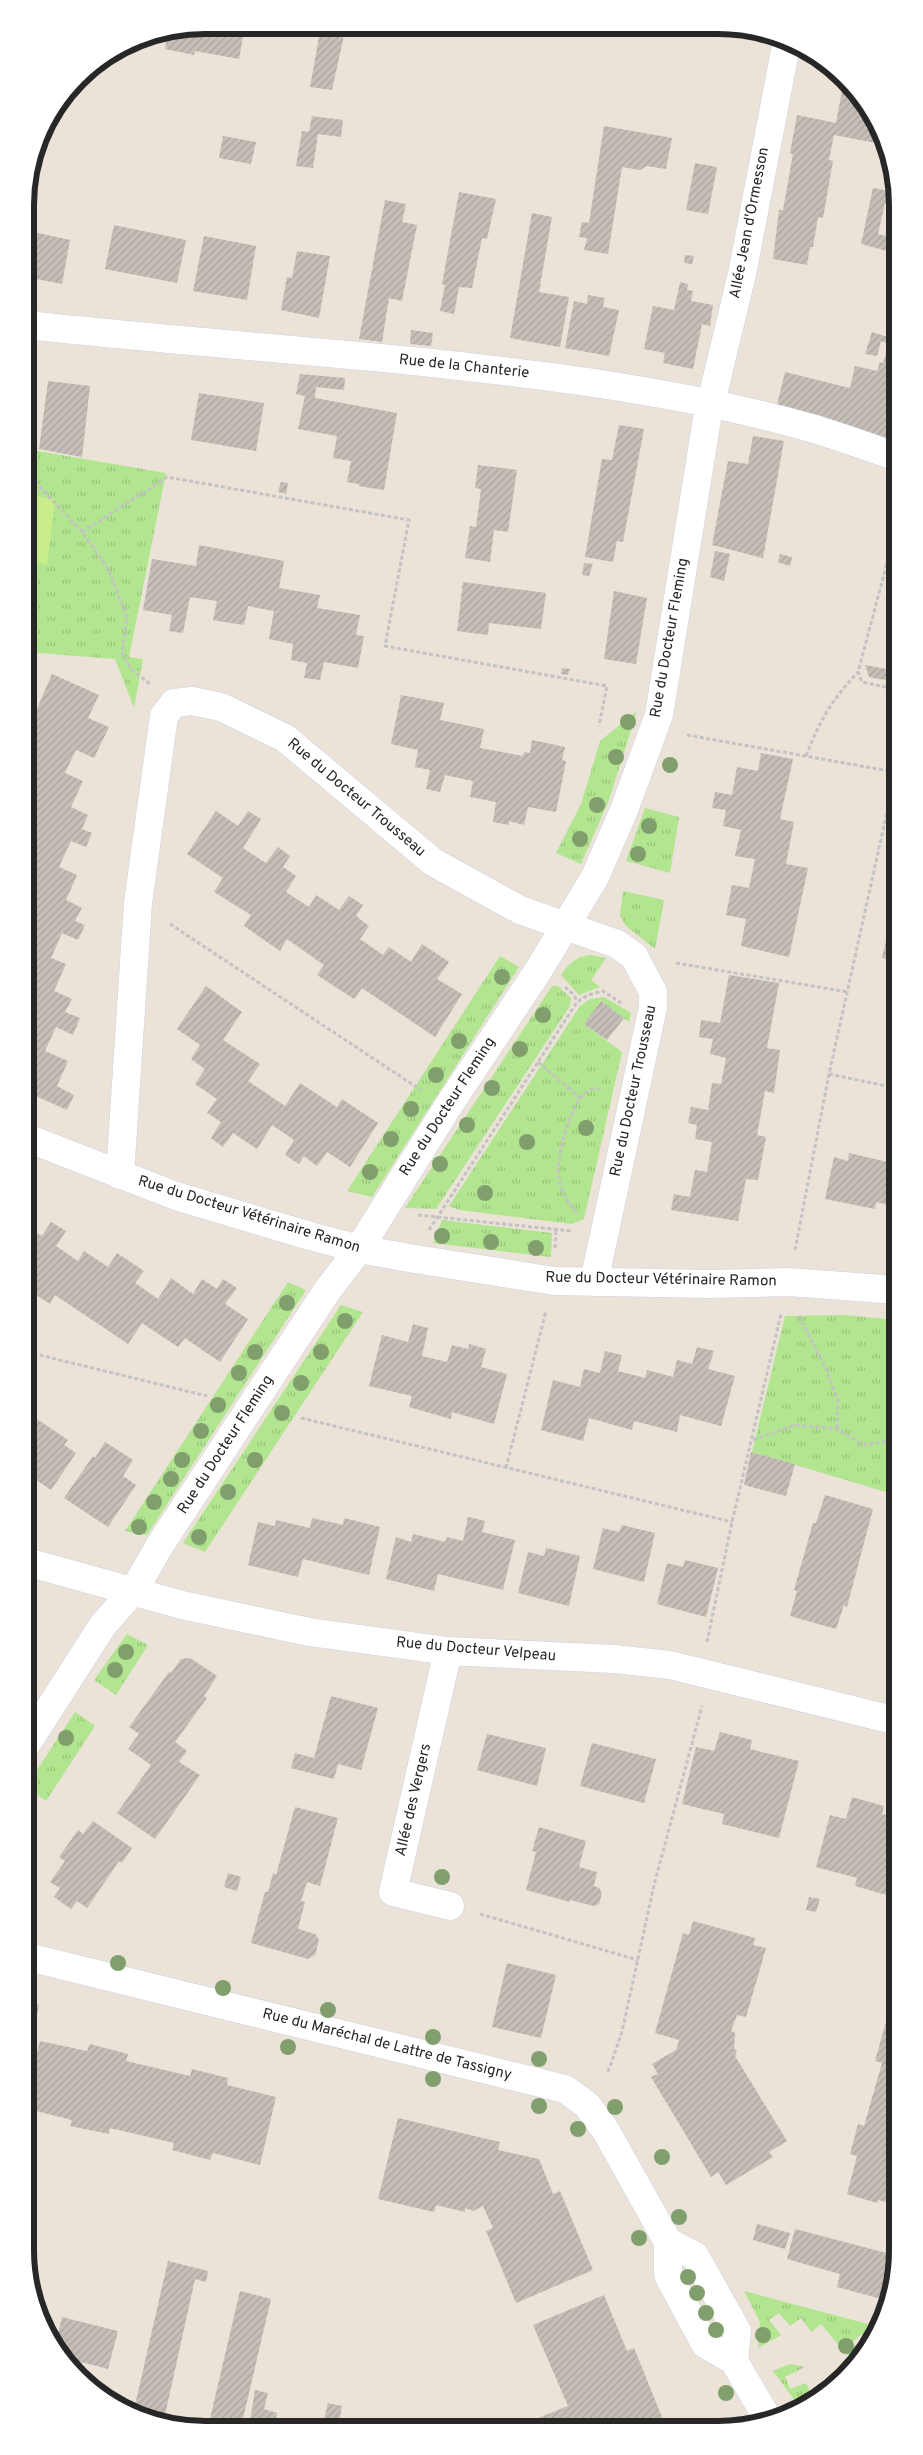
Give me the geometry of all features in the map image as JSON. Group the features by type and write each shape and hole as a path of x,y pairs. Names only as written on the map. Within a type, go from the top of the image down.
{"street":[{"name":"Allée Jean d'Ormesson","path":"711,404 742,274 786,48"},
{"name":"Rue de la Chanterie","path":"34,326 531,373 598,383 711,404 813,428 889,454"},
{"name":"Rue du Docteur Fleming","path":"34,1733 103,1625 134,1590 160,1545 249,1409 327,1291 359,1249 447,1108 538,971 595,877 624,810 659,714 711,404"},
{"name":"Rue du Docteur Trousseau","path":"174,703 192,701 220,707 285,738 433,862 520,910 617,944 634,956 653,992 654,1007 594,1282"},
{"path":"120,1175 138,903 164,716 174,703"},
{"name":"Rue du Docteur Vétérinaire Ramon","path":"34,1141 176,1196 359,1249 554,1281 711,1284 789,1282 889,1289"},
{"name":"Rue du Docteur Velpeau","path":"34,1564 134,1590 182,1605 309,1632 448,1650 614,1659 670,1665 706,1672 889,1719"},
{"name":"Allée des Vergers","path":"448,1650 393,1892 450,1906"},
{"name":"Rue du Maréchal de Lattre de Tassigny","path":"34,1958 565,2089 587,2105 606,2131 668,2242 695,2256 737,2331 734,2361 765,2414"}],"path":[{"path":"82,532 167,477 409,520 385,646 607,686 598,726"},
{"path":"34,481 82,532 107,567 127,616 122,653 131,669 174,703"},
{"path":"806,756 820,722 836,696 858,672 889,560"},
{"path":"858,672 862,682 889,688"},
{"path":"653,729 889,773"},
{"path":"608,2072 622,2032 654,1885 706,1672 732,1522 789,1282 829,1074 889,802"},
{"path":"138,903 447,1108"},
{"path":"634,956 848,992"},
{"path":"562,985 574,995 577,1002"},
{"path":"427,1233 577,1002 588,995 603,991 626,1007"},
{"path":"538,1062 580,1098"},
{"path":"829,1074 889,1087"},
{"path":"584,1219 570,1206 559,1179 558,1165 564,1137 580,1098 591,1090 607,1090"},
{"path":"411,1214 575,1231"},
{"path":"506,1468 554,1281 556,1229"},
{"path":"789,1282 802,1324 827,1371 838,1401 837,1429"},
{"path":"34,1354 207,1396"},
{"path":"301,1418 732,1522"},
{"path":"752,1440 794,1425 837,1429 863,1445 889,1441"},
{"path":"450,1906 638,1960"}],"green space":[{"path":"34,450 166,473 129,657 143,659 134,708 115,659 34,653"},
{"path":"35,496 55,499 47,564 34,562"},
{"path":"637,711 609,800 581,864 556,853 581,804 600,741"},
{"path":"645,808 679,817 670,873 626,861"},
{"path":"623,891 664,900 655,949 625,925 620,915"},
{"path":"590,955 606,958 591,980 600,987 579,995 561,975 573,961"},
{"path":"500,956 519,967 372,1197 347,1191"},
{"path":"552,986 558,986 571,998 570,1006 436,1209 405,1208"},
{"path":"604,997 631,1013 629,1022 601,1001 584,1024 622,1052 584,1219 572,1224 459,1210 449,1206 580,1006 590,999"},
{"path":"442,1220 552,1233 551,1257 433,1243"},
{"path":"288,1282 306,1290 147,1535 125,1531"},
{"path":"341,1305 363,1312 205,1552 183,1543"},
{"path":"845,1315 889,1319 889,1493 752,1452 785,1316"},
{"path":"127,1634 148,1645 116,1695 94,1680"},
{"path":"75,1712 95,1726 46,1801 34,1792 34,1775"},
{"path":"744,2291 872,2325 865,2338 862,2334 852,2342 857,2349 852,2356 846,2354 821,2324 811,2332 801,2318 790,2326 779,2313 769,2320 781,2335 758,2348 760,2322"},
{"path":"790,2364 805,2367 785,2377 790,2389 806,2383 811,2393 796,2402 773,2371"}],"building":[{"path":"194,34 243,34 239,59 195,51 194,55 165,49 167,38 171,37"},
{"path":"320,34 344,34 332,90 310,87"},
{"path":"843,88 866,119 876,139 876,143 834,135 829,160 833,161 823,218 818,217 813,247 810,247 807,265 773,259 779,210 783,210 793,154 790,153 797,115 836,123"},
{"path":"312,116 343,120 341,137 318,134 313,168 296,166 302,131 309,132"},
{"path":"604,126 672,138 666,169 647,166 640,170 622,167 608,254 584,250 587,238 579,237 582,222 589,223"},
{"path":"223,136 256,142 251,164 219,158"},
{"path":"695,163 717,167 708,214 686,210"},
{"path":"873,188 889,191 889,204 885,203 878,234 889,237 889,251 861,244"},
{"path":"459,192 496,199 487,239 482,238 472,288 459,287 454,314 440,311 445,285 442,284"},
{"path":"385,200 406,204 402,222 417,225 402,301 389,298 382,342 359,339"},
{"path":"532,213 552,217 539,292 569,297 560,347 510,338"},
{"path":"114,225 186,240 177,283 105,269"},
{"path":"34,232 70,240 62,284 34,279"},
{"path":"204,236 256,246 247,300 193,291"},
{"path":"297,251 330,256 319,318 281,310 287,277 292,278"},
{"path":"685,255 694,256 692,264 684,263"},
{"path":"680,282 688,284 687,290 693,291 691,301 713,305 710,326 702,324 693,369 663,363 665,353 644,349 653,306 674,310"},
{"path":"588,295 605,298 603,307 619,310 609,356 565,348 574,301 587,304"},
{"path":"411,330 433,333 431,346 410,344"},
{"path":"872,332 889,337 889,344 881,341 877,356 865,354"},
{"path":"889,344 889,440 839,427 840,423 777,405 785,372 850,388 855,366 877,371 880,362 883,363"},
{"path":"300,374 345,378 344,390 316,387 315,398 397,413 384,490 347,482 351,461 333,458 337,436 298,429 305,396 296,394"},
{"path":"48,381 90,386 82,457 39,449"},
{"path":"199,393 264,403 256,451 191,440"},
{"path":"619,425 644,429 623,542 617,541 613,562 585,557 602,459 612,460"},
{"path":"753,436 784,441 763,558 712,545 728,461 748,464"},
{"path":"478,465 517,470 508,532 494,530 490,562 465,558 470,526 476,527 481,489 475,488"},
{"path":"281,482 288,483 286,494 278,492"},
{"path":"199,545 284,561 279,588 320,595 317,608 360,615 356,635 364,636 358,668 324,662 320,680 304,678 307,663 291,660 293,644 269,639 274,611 248,606 244,625 230,623 213,620 217,601 190,597 183,633 169,631 172,615 143,610 152,559 196,566"},
{"path":"715,551 730,554 724,581 710,577"},
{"path":"780,554 792,557 790,566 778,562"},
{"path":"584,563 593,564 589,576 582,575"},
{"path":"463,582 546,593 541,629 489,623 488,635 457,631"},
{"path":"614,591 647,598 636,664 604,659"},
{"path":"887,663 889,664 889,681 869,677 865,665 886,669"},
{"path":"562,668 570,669 568,675 561,674"},
{"path":"52,674 99,695 88,718 109,727 94,758 76,750 65,773 83,781 71,807 88,815 82,829 92,833 86,847 71,841 59,867 77,875 66,900 82,908 75,921 85,925 78,940 62,933 51,958 66,964 54,991 72,999 65,1012 80,1018 73,1035 56,1027 45,1051 68,1061 57,1086 74,1095 67,1110 34,1095 34,716"},
{"path":"401,695 444,703 440,720 484,729 480,748 523,756 524,752 530,753 532,740 565,747 562,760 566,761 556,812 528,807 524,825 509,821 509,825 493,822 496,802 470,797 473,781 445,775 440,792 426,789 430,770 415,767 418,750 391,744"},
{"path":"761,753 793,759 780,819 794,822 786,864 808,868 789,957 741,946 746,919 726,915 732,885 749,888 755,859 735,856 741,830 723,826 726,810 712,808 715,792 732,795 737,767 758,771"},
{"path":"216,811 238,826 248,811 261,819 243,848 266,863 278,847 290,856 283,867 296,876 286,892 309,907 316,895 339,910 349,896 363,905 356,916 369,926 360,939 383,955 389,947 411,962 422,944 449,962 437,979 462,994 435,1037 362,988 354,999 317,975 324,965 287,939 280,951 244,926 251,915 214,892 223,878 187,854"},
{"path":"889,928 889,960 882,958"},
{"path":"729,975 779,983 767,1048 780,1050 774,1093 765,1091 757,1135 766,1137 758,1180 746,1179 738,1221 671,1210 674,1194 690,1197 695,1170 707,1172 712,1142 695,1139 697,1125 688,1123 691,1107 708,1110 712,1083 721,1084 726,1058 710,1054 713,1039 699,1037 701,1020 720,1023"},
{"path":"206,986 242,1012 223,1040 260,1064 248,1081 285,1106 300,1083 337,1107 342,1099 378,1123 350,1167 327,1152 317,1166 304,1156 299,1164 285,1155 294,1140 272,1125 257,1149 233,1133 223,1147 211,1138 221,1122 207,1113 217,1099 195,1084 205,1069 191,1059 200,1045 177,1029"},
{"path":"601,1001 624,1018 607,1040 584,1024"},
{"path":"849,1153 889,1162 889,1205 876,1202 875,1209 825,1199 834,1157 848,1161"},
{"path":"51,1222 66,1231 56,1246 78,1261 84,1251 108,1267 117,1253 144,1271 135,1283 158,1299 171,1278 193,1294 202,1279 217,1289 223,1279 237,1288 225,1304 248,1319 220,1362 185,1338 178,1347 142,1323 128,1344 55,1295 50,1304 34,1294 34,1231 42,1236"},
{"path":"413,1324 428,1328 422,1356 447,1362 452,1345 468,1349 469,1344 486,1349 481,1367 507,1374 494,1424 452,1412 451,1419 409,1407 412,1396 369,1386 382,1335 408,1342"},
{"path":"697,1347 714,1351 708,1369 735,1376 721,1426 680,1415 677,1432 634,1421 632,1430 589,1418 583,1441 541,1430 553,1380 580,1387 584,1369 600,1373 605,1351 622,1355 618,1371 645,1378 647,1370 673,1377 677,1360 692,1364"},
{"path":"37,1419 68,1440 64,1445 76,1453 51,1490 34,1479 34,1424"},
{"path":"105,1442 133,1460 123,1476 136,1485 108,1527 64,1498"},
{"path":"751,1452 795,1464 786,1496 744,1485"},
{"path":"825,1495 873,1509 847,1607 844,1605 836,1629 790,1616 797,1591 794,1590 813,1523 816,1523"},
{"path":"468,1517 485,1521 482,1532 515,1540 503,1590 438,1574 434,1591 386,1579 396,1537 411,1542 413,1534 445,1542 447,1537 463,1541"},
{"path":"312,1518 343,1525 344,1518 380,1527 369,1575 303,1559 298,1577 248,1565 258,1522 275,1526 276,1520 310,1528"},
{"path":"622,1525 655,1533 644,1582 593,1569 603,1528 619,1532"},
{"path":"546,1548 580,1556 569,1606 518,1593 528,1552 544,1556"},
{"path":"685,1560 718,1568 706,1617 657,1604 667,1563 683,1567"},
{"path":"190,1658 217,1676 204,1696 207,1698 175,1742 187,1751 179,1762 200,1775 155,1839 117,1813 151,1765 128,1749 139,1734 129,1727 169,1672 171,1673 181,1659"},
{"path":"331,1696 378,1708 361,1770 338,1764 334,1779 291,1768 295,1753 314,1758"},
{"path":"720,1732 752,1740 750,1749 799,1761 779,1838 722,1824 724,1814 682,1804 696,1747 714,1751"},
{"path":"487,1734 546,1748 537,1786 477,1770"},
{"path":"592,1743 656,1759 644,1803 580,1786"},
{"path":"852,1797 884,1806 882,1814 889,1816 889,1896 855,1886 857,1878 816,1867 830,1815 846,1819"},
{"path":"295,1807 338,1818 320,1886 307,1882 301,1901 305,1902 298,1929 315,1934 319,1940 315,1955 308,1959 251,1943 265,1892 268,1892 273,1873 276,1875"},
{"path":"93,1821 132,1848 122,1863 119,1861 87,1908 77,1901 71,1909 54,1897 60,1888 50,1882 65,1861 59,1857 78,1830 83,1834"},
{"path":"539,1827 586,1841 579,1867 597,1872 594,1886 599,1888 602,1893 599,1904 594,1906 570,1900 570,1902 526,1890 536,1852 532,1851"},
{"path":"228,1873 241,1877 237,1891 224,1887"},
{"path":"809,1897 820,1899 816,1912 806,1910"},
{"path":"693,1921 755,1938 753,1945 766,1948 746,2017 737,2015 731,2031 735,2033 734,2049 737,2050 735,2056 787,2141 769,2152 773,2157 726,2185 718,2172 711,2177 651,2077 658,2074 652,2064 676,2050 679,2040 655,2033 683,1933 689,1935"},
{"path":"507,1963 556,1975 541,2038 492,2027"},
{"path":"34,2004 39,2005 34,2030"},
{"path":"889,2011 889,2203 878,2200 877,2203 847,2194 857,2156 850,2154 858,2124 864,2126 882,2063 875,2061"},
{"path":"40,2041 87,2051 90,2044 128,2054 126,2061 190,2076 192,2069 228,2078 227,2085 276,2097 260,2165 213,2153 210,2160 172,2150 174,2143 110,2128 109,2134 70,2126 72,2120 34,2110 34,2063"},
{"path":"398,2118 500,2142 498,2150 539,2159 553,2194 560,2191 593,2270 516,2303 486,2231 493,2228 483,2206 473,2211 465,2208 465,2212 436,2205 434,2212 378,2199"},
{"path":"757,2224 790,2233 785,2249 753,2240"},
{"path":"795,2229 889,2254 886,2284 882,2299 837,2287 840,2274 787,2259"},
{"path":"168,2261 208,2271 206,2282 195,2279 165,2416 135,2406"},
{"path":"240,2291 271,2299 242,2421 209,2421"},
{"path":"604,2295 627,2351 634,2348 664,2421 531,2421 568,2406 533,2325"},
{"path":"62,2317 118,2331 108,2369 75,2360 57,2337"},
{"path":"255,2390 268,2393 264,2409 277,2413 275,2421 250,2421"},
{"path":"328,2403 342,2406 339,2421 324,2419"}]}
